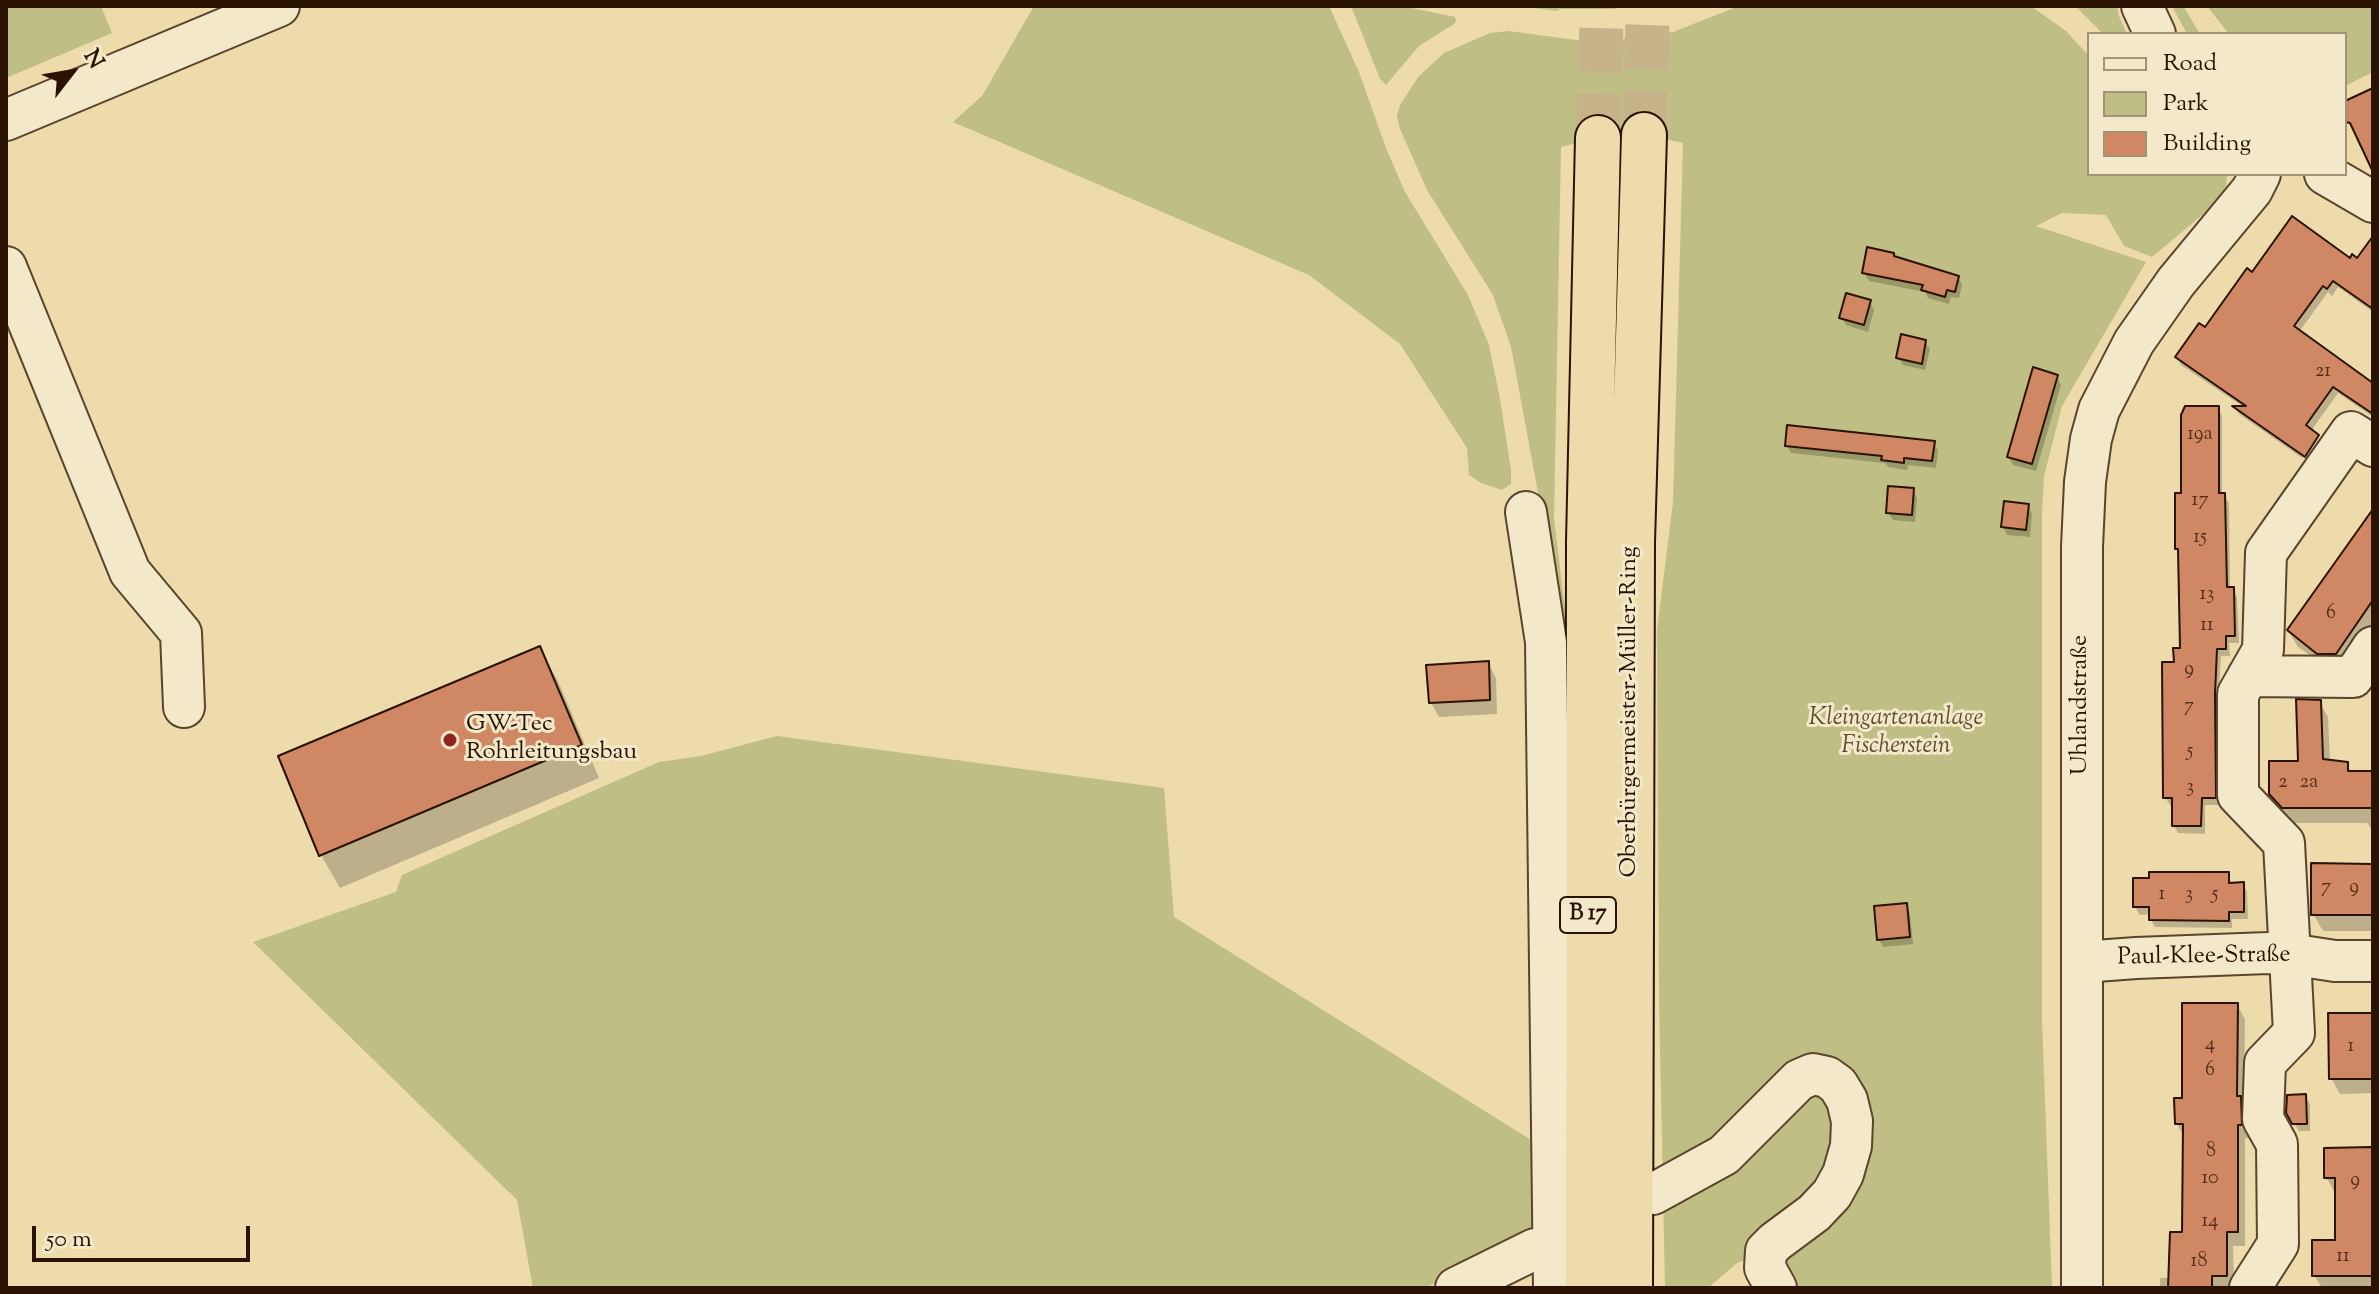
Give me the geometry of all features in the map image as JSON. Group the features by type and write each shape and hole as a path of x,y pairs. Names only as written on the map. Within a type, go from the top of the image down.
{"highway":[{"name":"Oberbürgermeister-Müller-Ring","path":"1630,1288 1632,558 1644,135"},
{"name":"Oberbürgermeister-Müller-Ring","path":"1588,1288 1589,542 1598,138"}],"street":[{"path":"6,120 279,6"},
{"path":"2142,6 2154,32"},
{"name":"Uhlandstraße","path":"2082,1288 2082,547 2085,482 2091,439 2099,410 2134,342 2170,290 2252,190 2259,176"},
{"path":"2328,176 2373,202"},
{"path":"6,267 130,572 181,633 184,707"},
{"path":"2250,1288 2278,1244 2277,1144 2263,1119 2265,1063 2294,1033 2284,843 2238,795 2238,694 2263,650 2266,553 2362,439"},
{"path":"1526,512 1546,642 1554,1288"},
{"path":"2248,676 2353,677 2373,647"},
{"name":"Paul-Klee-Straße","path":"2082,962 2289,954 2335,961 2373,961"},
{"path":"1653,1194 1724,1155 1799,1080 1813,1074 1827,1077 1838,1085 1847,1100 1852,1121 1851,1146 1843,1174 1832,1194 1814,1213 1766,1251 1765,1268 1776,1288"},
{"path":"1456,1288 1535,1249"}],"green space":[{"path":"6,6 101,6 112,33 6,78"},
{"path":"1034,6 1329,6 1359,72 1405,192 1468,295 1489,345 1500,399 1511,484 1502,490 1469,475 1467,448 1400,344 1309,275 953,122 982,96"},
{"path":"1351,6 1402,6 1455,17 1456,21 1419,46 1386,85 1380,79"},
{"path":"1518,6 1632,6 1558,11"},
{"name":"Kleingartenanlage Fischerstein","path":"1739,6 2031,6 2066,31 2087,54 2087,176 2227,176 2225,196 2152,257 2124,246 2106,215 2062,213 2036,226 2146,262 2062,406 2044,476 2042,1020 2052,1288 1776,1288 1765,1252 1737,1263 1708,1288 1665,1288 1659,1000 1657,630 1673,502 1683,143 1650,136 1621,135 1561,147 1554,518 1566,617 1568,821 1539,498 1511,347 1493,295 1427,190 1397,116 1400,105 1419,76 1444,53 1490,33 1508,31 1584,41 1673,32"},
{"path":"2075,6 2117,6 2126,32 2101,32"},
{"path":"2172,6 2183,6 2199,32 2186,32"},
{"path":"2207,6 2373,6 2373,72 2347,85 2347,32 2227,32"},
{"path":"777,736 1164,788 1174,917 1544,1148 1545,1239 1423,1288 533,1288 517,1200 253,942 396,892 402,875 659,762 701,756"}],"building":[{"path":"2373,88 2373,172 2347,122 2347,100"},
{"path":"2292,216 2350,258 2352,254 2357,258 2373,236 2373,309 2333,281 2327,289 2323,286 2294,326 2373,383 2373,414 2333,387 2306,425 2319,435 2305,457 2232,406 2246,406 2175,357 2199,323 2205,327 2247,268 2252,272"},
{"path":"1867,247 1959,276 1955,292 1947,290 1945,297 1921,290 1923,285 1862,273"},
{"path":"1846,293 1871,300 1864,325 1839,318"},
{"path":"1901,334 1926,340 1922,364 1896,358"},
{"path":"2033,367 2058,375 2032,464 2007,457"},
{"path":"2185,406 2219,406 2219,493 2225,493 2227,587 2234,587 2235,636 2226,636 2226,649 2217,649 2216,798 2202,798 2201,826 2172,826 2172,798 2163,798 2162,662 2174,662 2173,648 2180,648 2175,493 2181,493 2181,415"},
{"path":"1787,425 1935,441 1932,461 1904,458 1904,463 1881,460 1882,456 1785,446"},
{"path":"1888,486 1914,488 1912,515 1886,513"},
{"path":"2004,501 2029,504 2026,530 2001,527"},
{"path":"2373,509 2373,600 2336,654 2317,654 2287,630"},
{"path":"540,646 582,745 319,856 278,756"},
{"path":"1489,661 1490,700 1429,703 1426,665"},
{"path":"2296,699 2321,700 2323,759 2348,762 2348,771 2373,771 2373,808 2282,808 2269,794 2269,761 2298,761"},
{"path":"2311,863 2373,864 2373,915 2311,915"},
{"path":"2149,872 2229,872 2229,883 2244,882 2244,912 2229,912 2229,921 2149,920 2149,907 2133,907 2133,878 2149,878"},
{"path":"1907,903 1910,937 1877,940 1874,906"},
{"path":"2182,1003 2238,1003 2237,1096 2241,1096 2242,1125 2238,1125 2238,1232 2227,1232 2227,1276 2212,1276 2212,1288 2168,1288 2170,1232 2182,1232 2183,1124 2175,1124 2174,1098 2182,1098"},
{"path":"2328,1013 2373,1013 2373,1079 2329,1079"},
{"path":"2306,1094 2307,1124 2292,1124 2286,1113 2287,1095"},
{"path":"2372,1147 2373,1276 2312,1276 2312,1240 2335,1240 2335,1178 2324,1178 2324,1148"}],"tunnel":[{"path":"1598,138 1602,6"},
{"path":"1644,135 1648,6"}],"place":[{"name":"GW-Tec Rohrleitungsbau","path":"450,740"}]}
